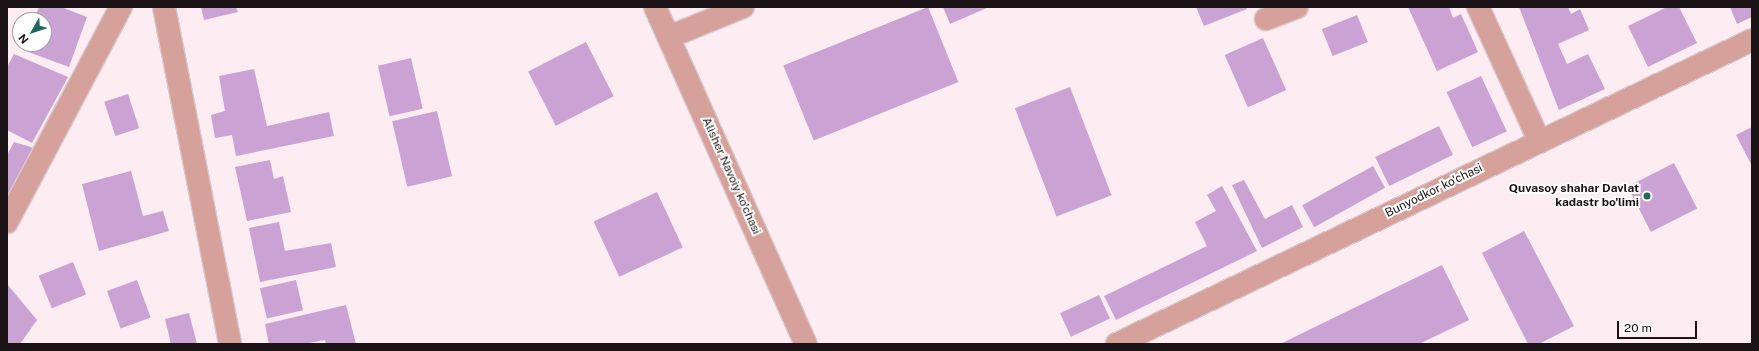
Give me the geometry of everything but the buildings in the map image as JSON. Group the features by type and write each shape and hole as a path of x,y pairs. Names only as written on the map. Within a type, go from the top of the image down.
{"street":[{"path":"7,222 121,7"},
{"path":"164,7 230,344"},
{"name":"Alisher Navoiy ko'chasi","path":"655,7 806,344"},
{"path":"669,37 743,7"},
{"path":"1266,19 1297,7"},
{"path":"1478,7 1539,140"},
{"name":"Bunyodkor ko'chasi","path":"1117,344 1539,140 1752,40"}],"place":[{"name":"Quvasoy shahar Davlat kadastr bo'limi","path":"1647,196"}]}
